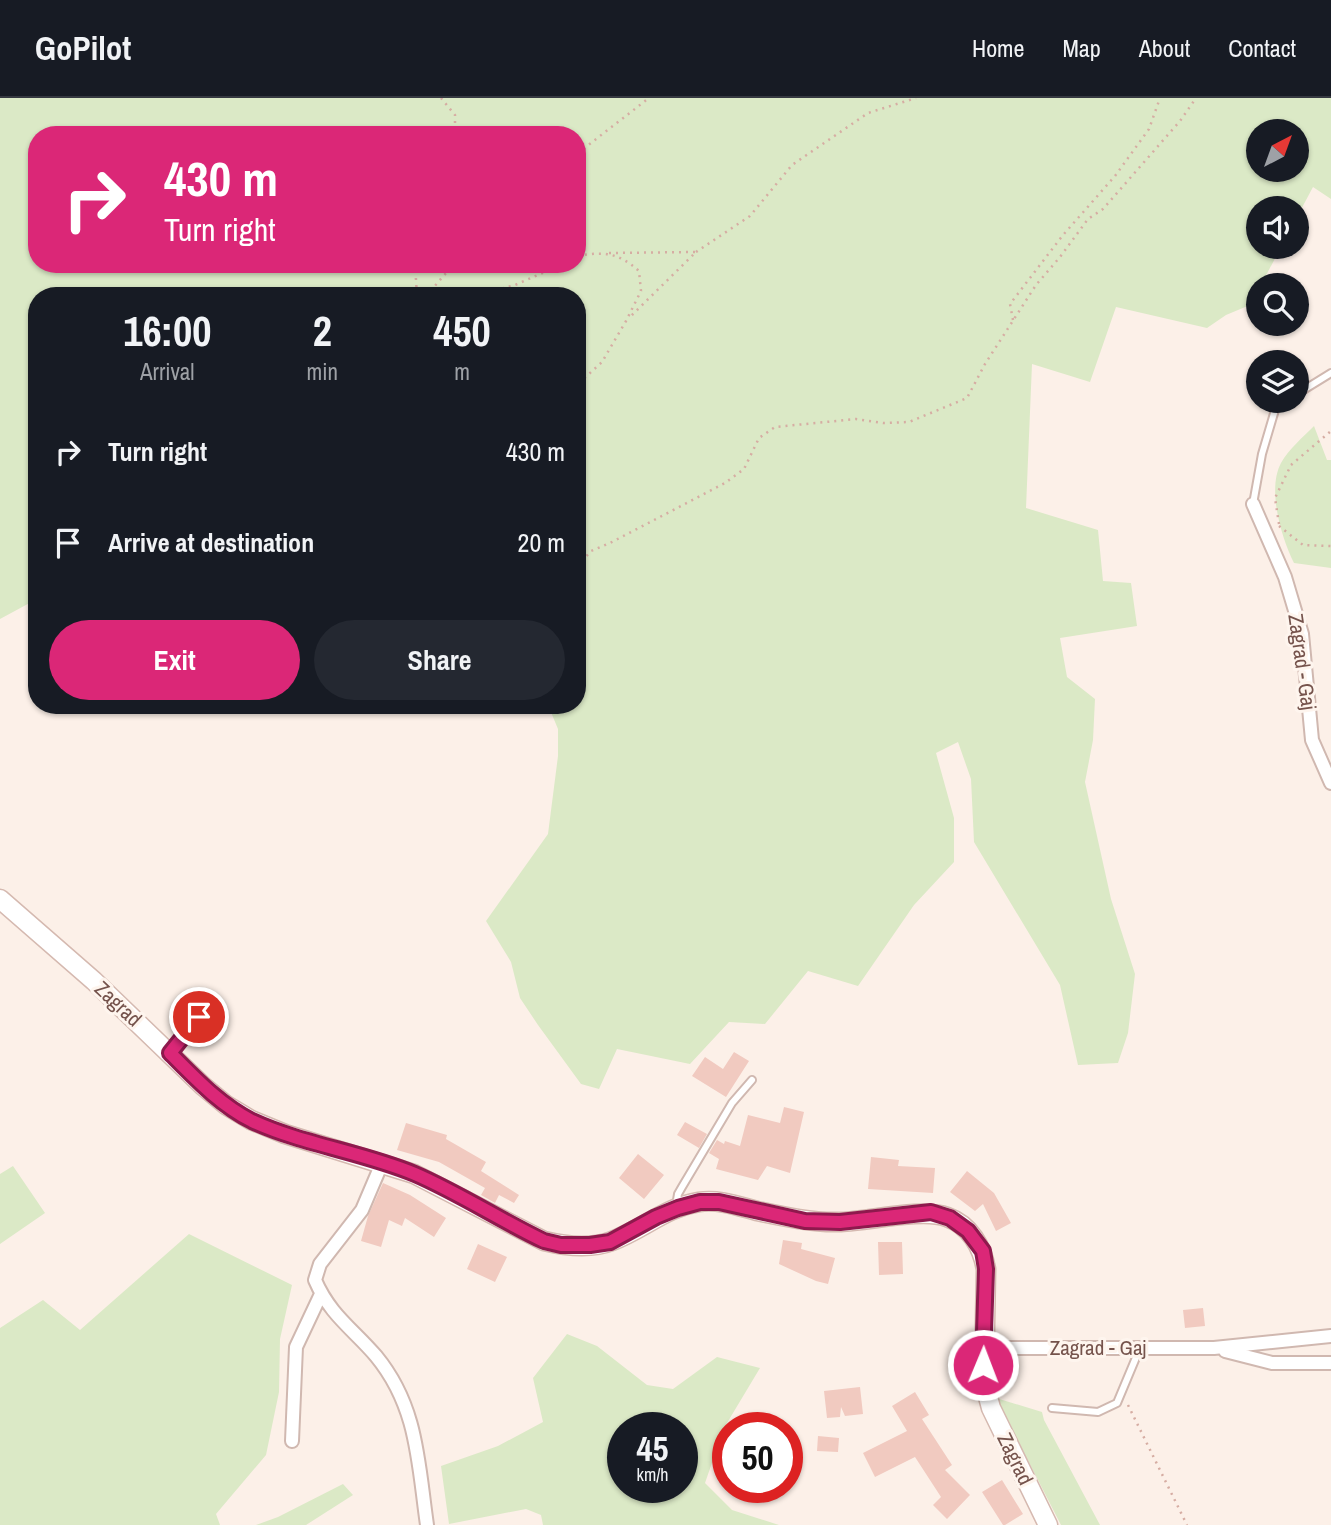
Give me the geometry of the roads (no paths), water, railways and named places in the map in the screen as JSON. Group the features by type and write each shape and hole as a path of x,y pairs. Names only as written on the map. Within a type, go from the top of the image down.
{"main road":[{"name":"Zagrad","path":"0,899 65,955 218,1099 251,1120 285,1134 414,1174 471,1201 544,1241 561,1245 610,1242 676,1209 700,1202 719,1202 805,1221 840,1222 931,1212 950,1218 968,1231 983,1251 986,1269 982,1348 984,1382 991,1408 1048,1525"}],"street":[{"name":"Zagrad - Gaj","path":"1253,504 1285,577 1302,634 1312,740 1331,783"},
{"path":"170,1053 212,1002"},
{"path":"382,1163 362,1210 320,1264 315,1280 321,1294 341,1322 375,1355 397,1387 413,1425 427,1525"},
{"path":"292,1441 296,1347 321,1294"},
{"name":"Zagrad - Gaj","path":"982,1348 1214,1348 1331,1336"},
{"name":"Zagrad - Gaj","path":"1214,1348 1272,1363 1331,1363"}],"lane":[{"path":"1309,387 1331,373"},
{"path":"1253,504 1262,454 1274,413"},
{"path":"676,1209 682,1187 732,1103 752,1080"},
{"path":"1052,1408 1098,1412 1117,1403 1140,1348"}]}
